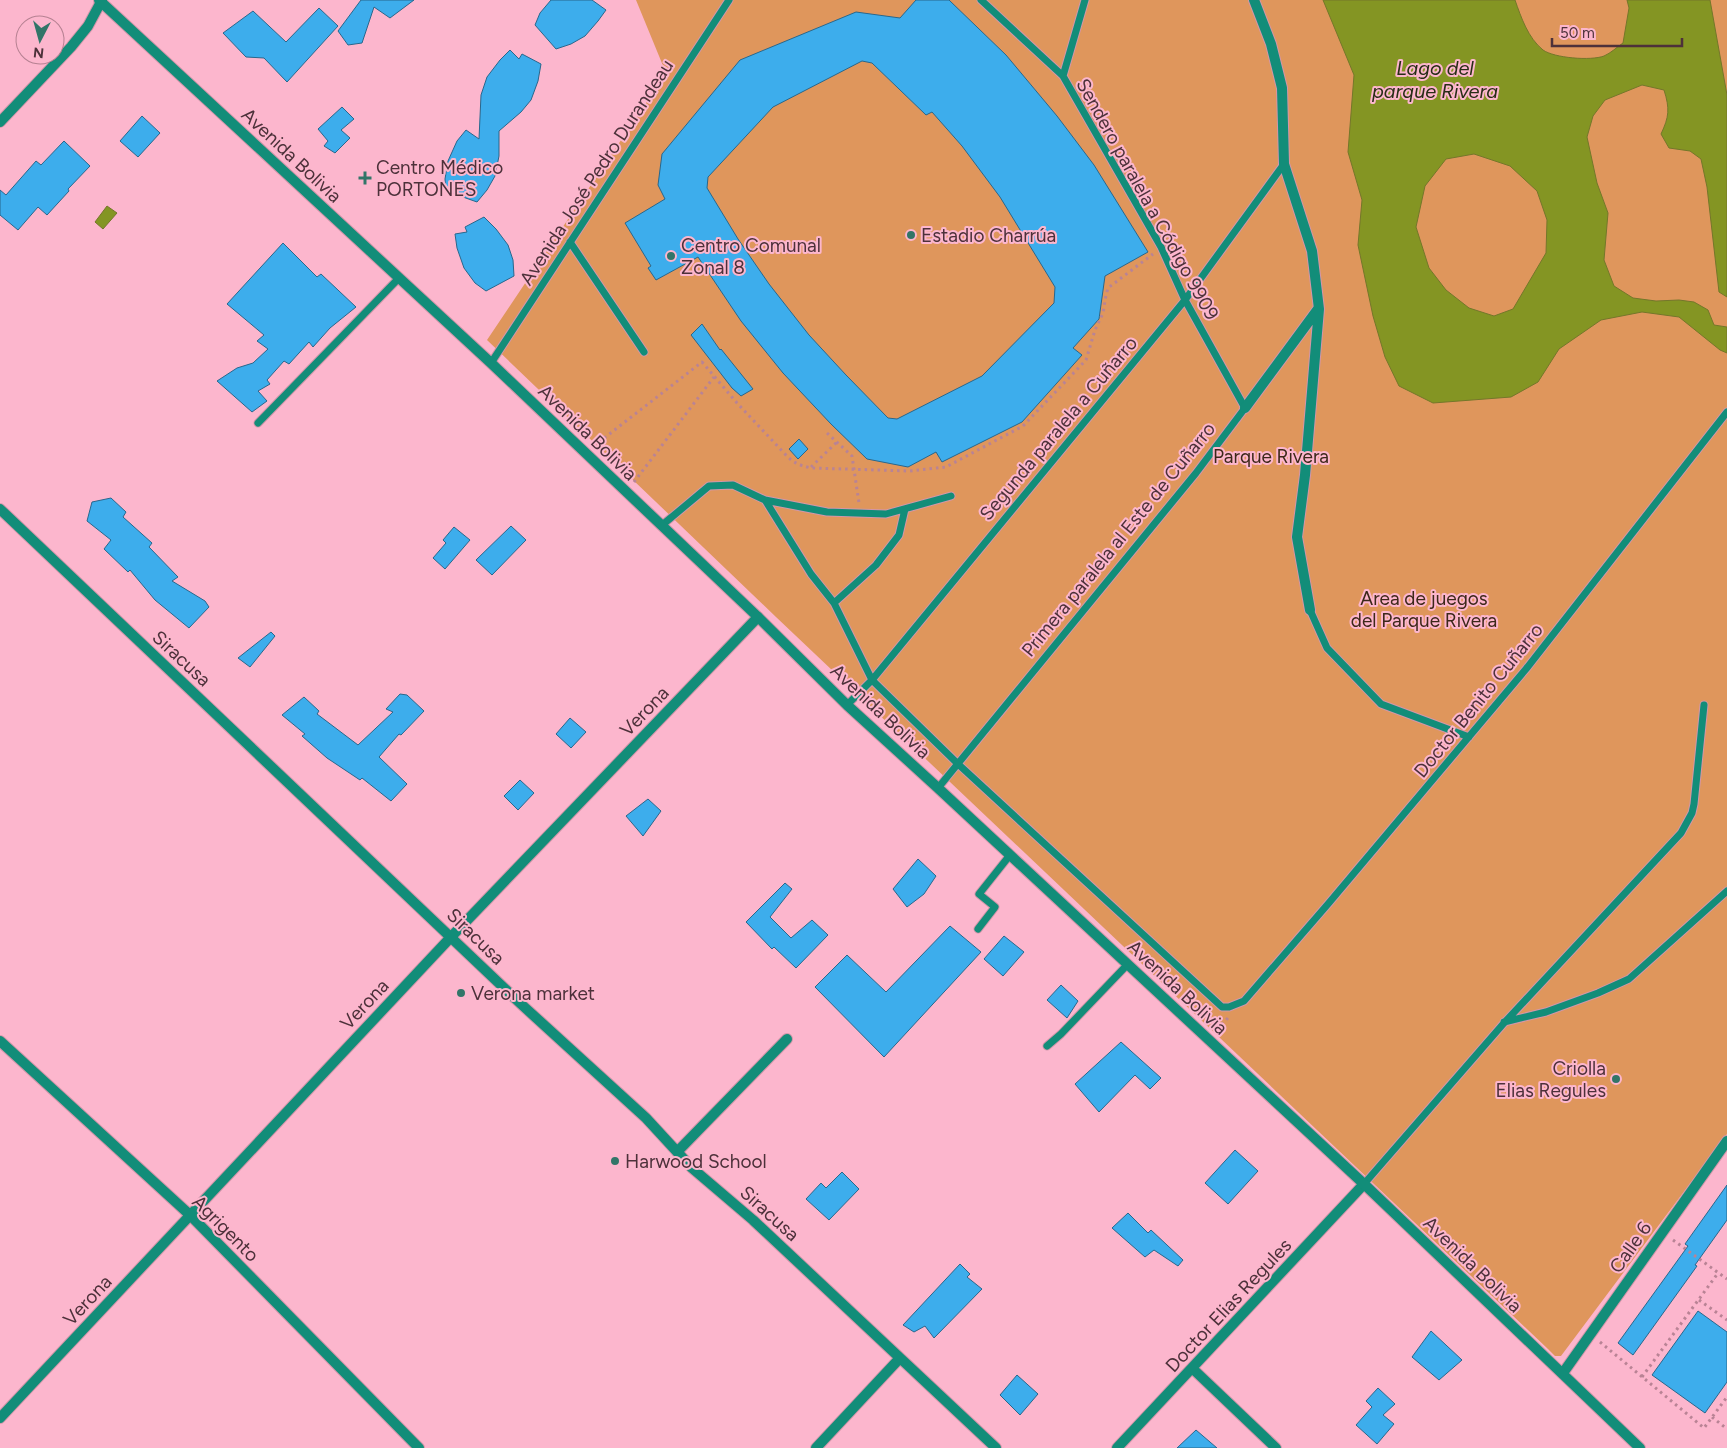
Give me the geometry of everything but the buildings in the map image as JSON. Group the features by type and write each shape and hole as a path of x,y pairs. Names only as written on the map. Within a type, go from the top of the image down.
{"street":[{"path":"1254,0 1271,44 1282,88 1284,164 1312,251 1319,308 1305,475 1297,537 1310,610"},
{"path":"0,122 71,47 88,26 101,1"},
{"name":"Avenida Bolivia","path":"101,1 491,363 847,705 1364,1184 1640,1448"},
{"name":"Primera paralela al Este de Cuñarro","path":"1245,408 1319,308"},
{"name":"Siracusa","path":"0,509 521,1004 646,1118 692,1168 753,1220 996,1448"},
{"name":"Verona","path":"0,1418 451,937 758,618"},
{"path":"678,1152 787,1038"},
{"name":"Agrigento","path":"0,1041 190,1216 419,1448"},
{"name":"Calle 6","path":"1562,1373 1727,1141"},
{"name":"Doctor Elias Regules","path":"1117,1448 1364,1184"},
{"path":"816,1448 900,1358"},
{"path":"1193,1368 1276,1448"}],"lane":[{"name":"Avenida José Pedro Durandeau","path":"491,363 729,0"},
{"name":"Sendero paralela a Código 9909","path":"982,0 1063,76 1161,248 1185,300 1245,408"},
{"path":"1063,76 1085,0"},
{"name":"Segunda paralela a Cuñarro","path":"847,705 872,680 1185,300 1284,164"},
{"path":"570,242 644,352"},
{"path":"258,423 400,278"},
{"name":"Primera paralela al Este de Cuñarro","path":"938,788 1196,473 1245,408"},
{"name":"Doctor Benito Cuñarro","path":"958,764 1222,1007 1229,1007 1244,1001 1526,669 1727,412"},
{"path":"661,526 709,486 733,485 765,500 827,512 886,514 951,496"},
{"path":"765,500 811,574 834,603 872,680 958,764"},
{"path":"834,603 876,565 899,535 906,509"},
{"path":"1310,610 1327,648 1381,704 1469,737"},
{"path":"1364,1184 1504,1023 1675,841 1685,827 1694,804 1704,705"},
{"path":"978,929 995,907 979,894 1010,855"},
{"path":"1504,1023 1546,1012 1598,993 1629,979 1727,891"},
{"path":"1046,1046 1061,1034 1128,964"}],"path":[{"path":"585,453 702,362 792,461 799,465 810,468 910,471 946,467 1023,426 1086,360 1095,330 1103,314 1108,288 1161,248"},
{"path":"626,493 714,377"},
{"path":"827,432 852,456 860,513"},
{"path":"810,468 837,441"},
{"path":"1677,1232 1672,1239 1727,1279"},
{"path":"1642,1377 1718,1273"},
{"path":"1699,1300 1725,1319 1727,1312"},
{"path":"1597,1340 1704,1428 1727,1397"},
{"path":"1712,1417 1727,1428"}],"green space":[{"name":"Parque Rivera","path":"636,0 1727,0 1727,1134 1561,1356 1555,1356 776,617 487,340 666,73"}],"water":[{"name":"Lago del parque Rivera","path":"1323,0 1515,0 1529,33 1543,50 1564,57 1598,58 1612,52 1623,43 1629,8 1627,0 1710,0 1727,95 1727,297 1719,292 1707,187 1701,159 1690,151 1669,148 1661,134 1668,113 1664,90 1642,85 1605,100 1593,116 1587,137 1597,183 1608,213 1604,260 1614,286 1633,298 1694,302 1708,310 1714,325 1727,327 1727,353 1720,350 1679,317 1642,312 1601,320 1559,349 1538,382 1511,397 1433,403 1399,386 1385,357 1373,316 1358,245 1362,200 1348,152 1354,75","holes":["1474,154 1510,166 1537,191 1547,220 1546,253 1513,309 1494,316 1469,308 1446,290 1429,268 1416,227 1425,186 1446,159"]},
{"path":"107,206 117,213 103,229 95,222"}],"place":[{"name":"Centro Médico PORTONES","path":"365,178"},
{"name":"Estadio Charrúa","path":"911,235"},
{"name":"Centro Comunal Zonal 8","path":"671,256"},
{"name":"Verona market","path":"461,993"},
{"name":"Criolla Elias Regules","path":"1616,1079"},
{"name":"Harwood School","path":"615,1161"}],"park label":[{"name":"Area de juegos del Parque Rivera","path":"1424,609"}]}
